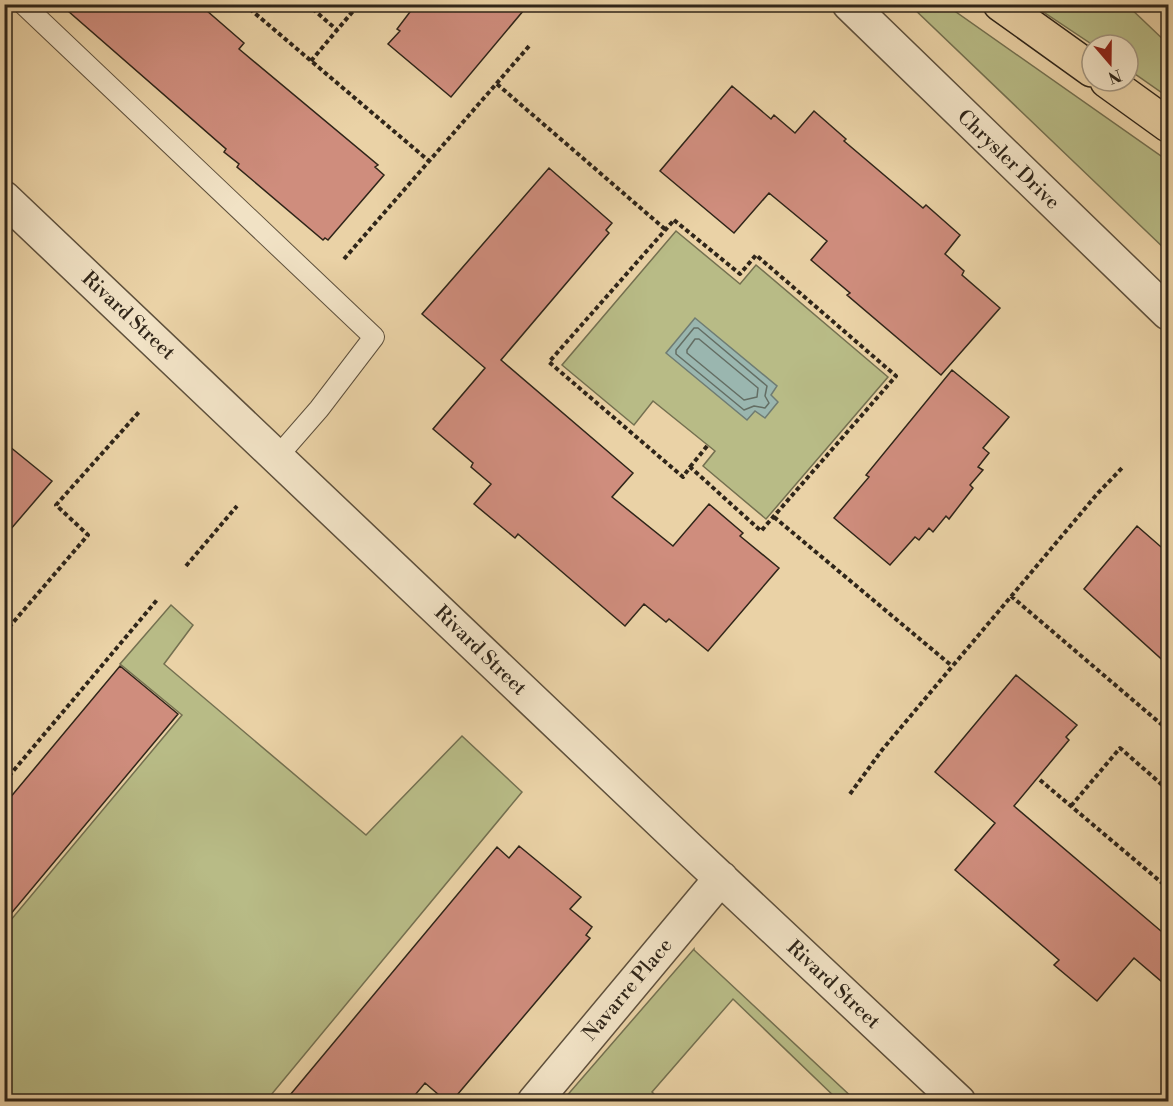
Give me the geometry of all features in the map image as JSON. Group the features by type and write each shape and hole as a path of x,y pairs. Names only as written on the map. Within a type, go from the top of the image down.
{"highway":[{"path":"1000,4 1080,61"},
{"path":"1124,93 1168,124"}],"street":[{"name":"Chrysler Drive","path":"849,4 1168,313"},
{"name":"Rivard Street","path":"4,198 959,1101"},
{"name":"Navarre Place","path":"534,1101 721,878"}],"lane":[{"path":"23,4 374,337 319,409 278,456"}],"path":[{"path":"244,4 429,161"},
{"path":"307,4 337,30"},
{"path":"311,61 359,4"},
{"path":"344,259 530,45"},
{"path":"497,84 666,230"},
{"path":"690,467 761,531 896,376 756,255 740,274 674,220 549,362 683,477 690,467 708,445"},
{"path":"4,633 88,536 56,505 139,412"},
{"path":"850,794 882,750 952,666 1098,493 1122,468"},
{"path":"186,566 237,506"},
{"path":"774,517 952,666"},
{"path":"1011,596 1168,730"},
{"path":"4,782 157,600"},
{"path":"1071,806 1120,748 1168,790"},
{"path":"1040,780 1168,888"}],"green space":[{"path":"1038,4 1127,5 1168,44 1168,97 1140,77 1140,33 1080,33 1080,36 1036,7"},
{"path":"910,5 946,5 1168,161 1168,252"},
{"path":"676,231 740,284 756,265 888,377 766,519 703,466 715,451 653,401 634,425 562,365"},
{"path":"171,605 193,625 164,664 366,835 462,736 522,792 266,1101 5,1101 5,927 182,715 120,664"},
{"path":"694,949 856,1101 839,1101 733,999 652,1092 661,1101 566,1102 564,1099"}],"water":[{"path":"695,318 777,386 771,395 778,402 765,418 755,411 747,420 666,353"}],"building":[{"path":"60,4 199,4 244,43 239,49 378,165 375,167 384,175 328,240 325,238 323,240 237,167 239,164 224,152 226,149"},
{"path":"416,4 529,4 451,97 388,44 400,31 397,29"},
{"path":"732,86 771,119 774,115 795,133 814,111 846,139 844,141 923,208 926,205 960,235 945,254 964,271 962,275 1000,308 941,375 847,295 850,293 811,260 827,241 769,193 734,233 660,171"},
{"path":"549,168 612,223 606,230 609,233 501,360 633,473 612,497 673,546 709,504 743,533 740,536 779,568 708,651 669,619 666,622 644,604 625,626 518,534 515,538 474,504 491,484 471,467 473,463 433,429 485,368 422,314"},
{"path":"952,370 1009,417 983,448 989,453 978,467 983,470 970,485 973,488 949,519 946,516 933,532 929,528 919,540 915,537 890,565 834,518 869,477 866,475"},
{"path":"4,442 52,481 4,537"},
{"path":"1137,526 1168,553 1168,665 1084,589"},
{"path":"120,666 178,714 4,922 4,805"},
{"path":"1016,675 1077,725 1066,737 1069,740 1014,806 1168,937 1168,987 1134,958 1097,1001 1054,965 1059,960 955,870 995,823 935,772"},
{"path":"519,846 581,897 570,909 592,927 586,935 590,938 452,1101 446,1101 425,1083 410,1101 285,1101 497,847 509,858"}]}
